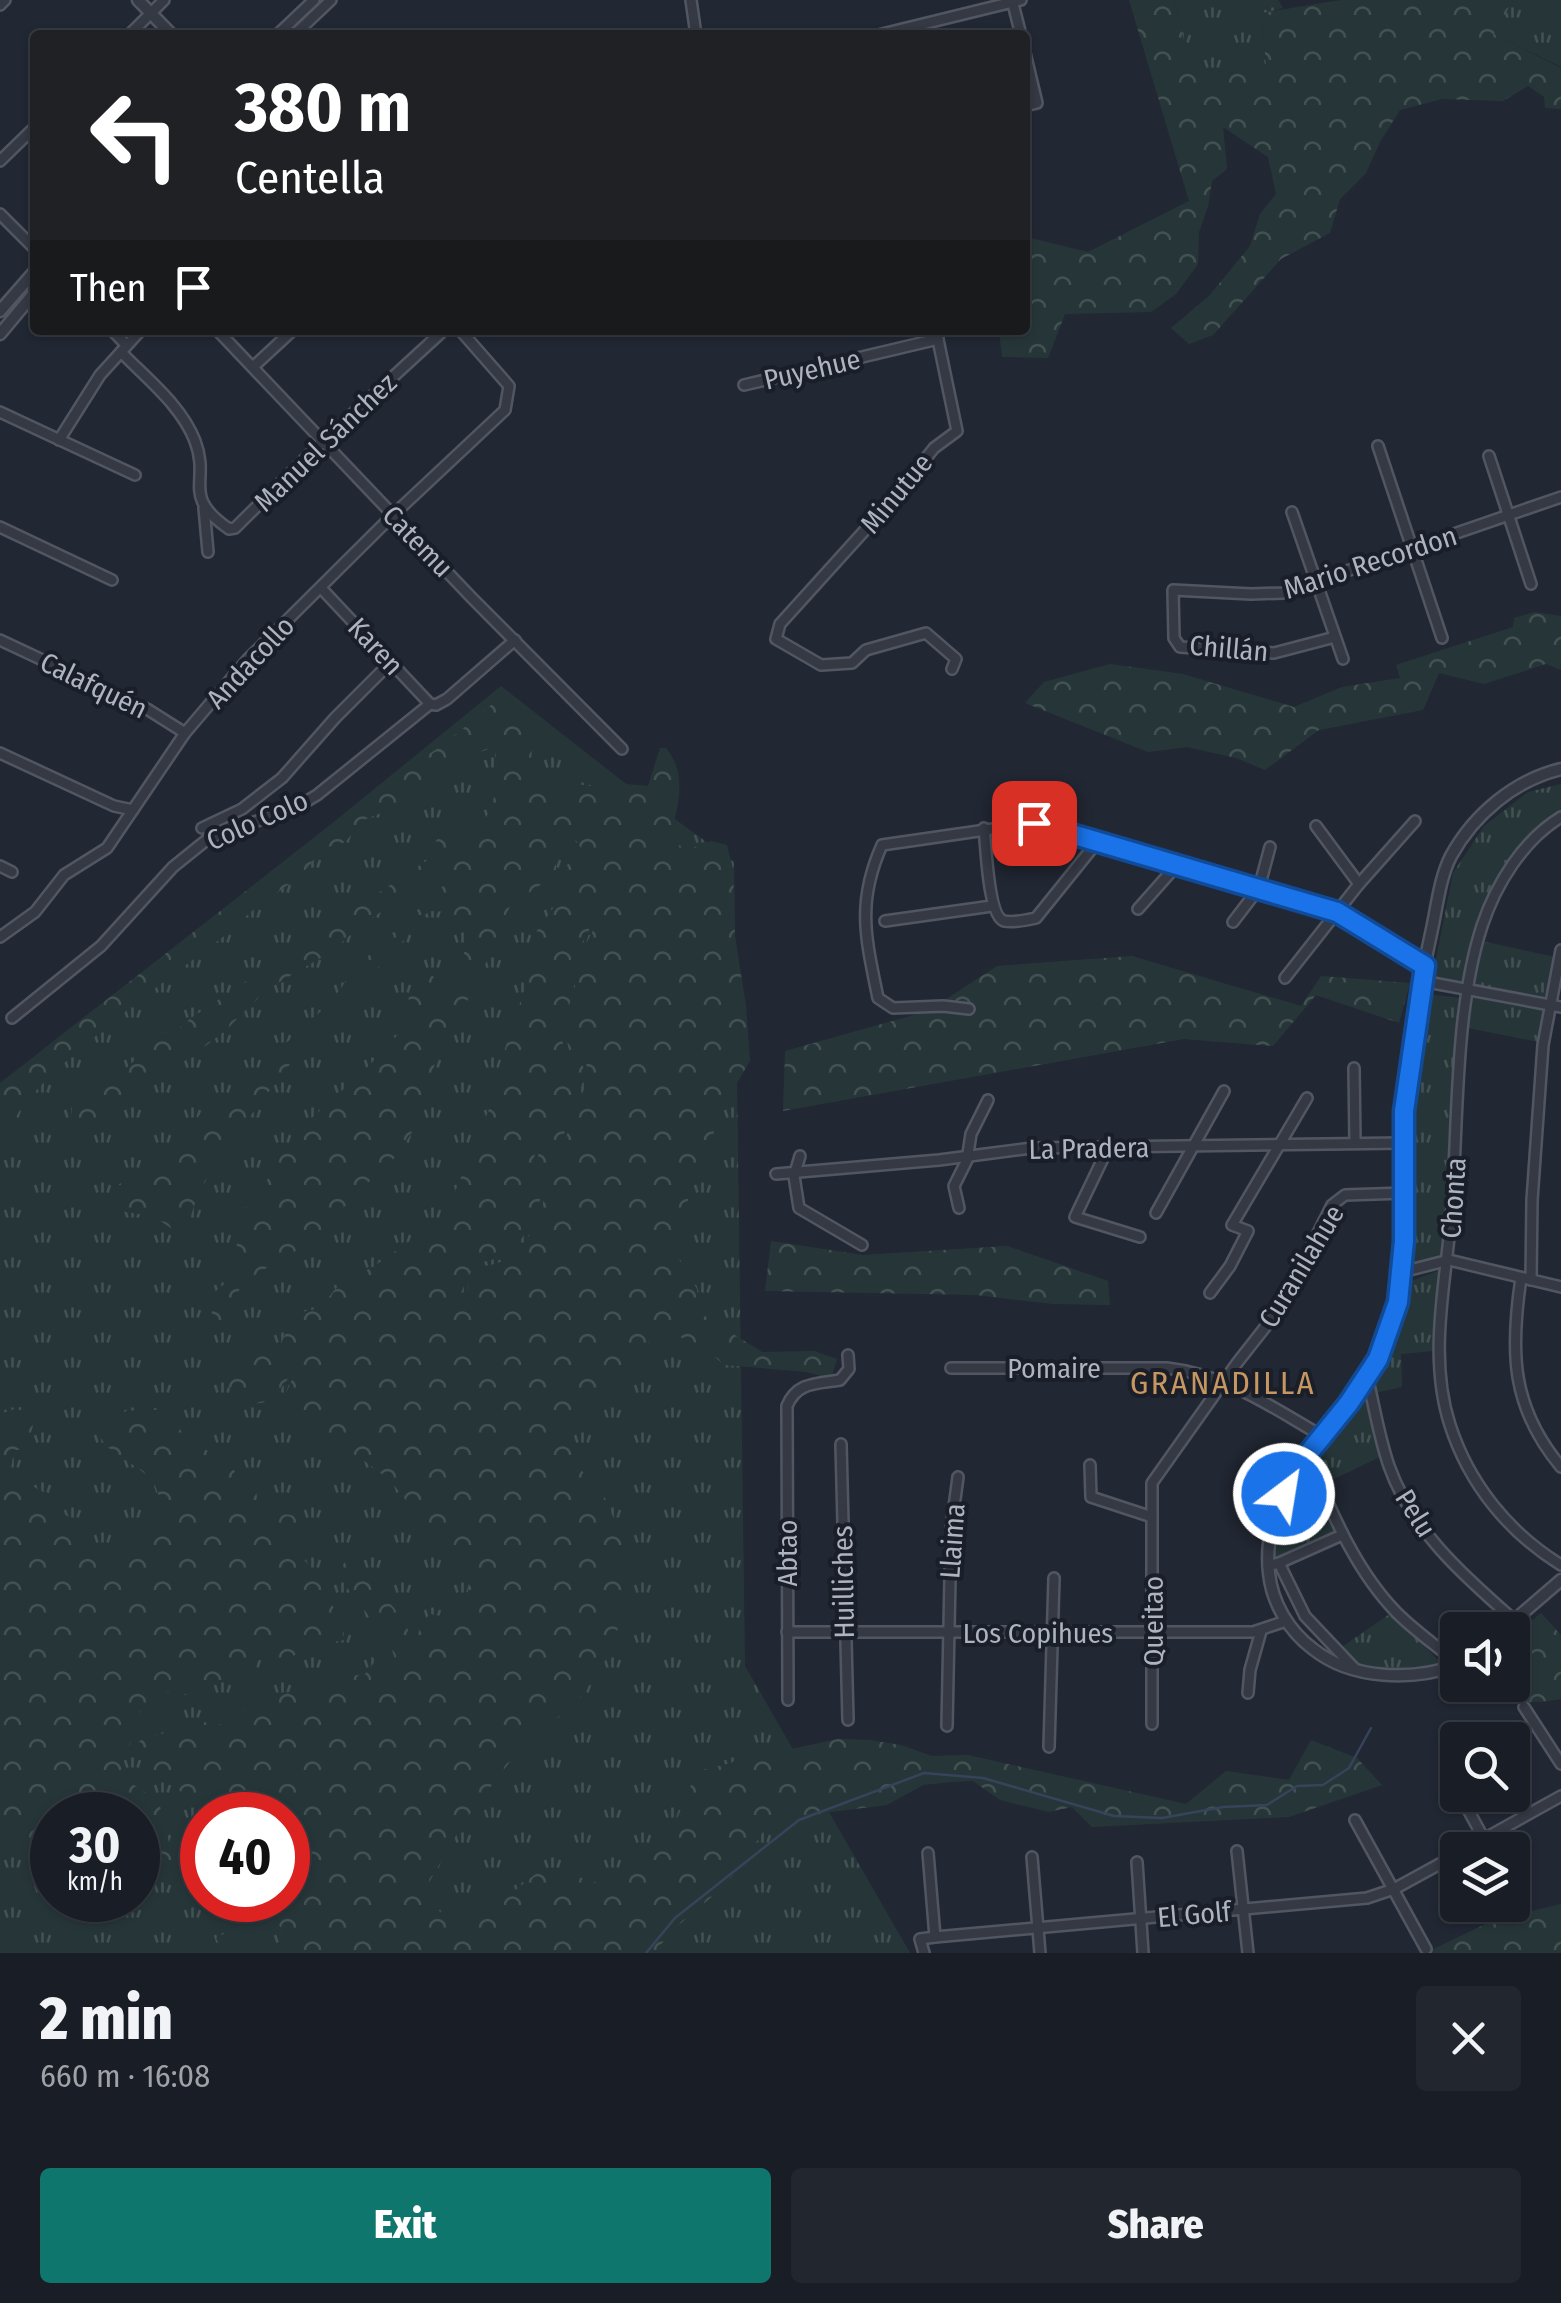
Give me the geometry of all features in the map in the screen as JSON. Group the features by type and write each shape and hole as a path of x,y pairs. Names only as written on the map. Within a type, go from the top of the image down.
{"street":[{"path":"138,0 167,30"},
{"path":"134,30 164,0"},
{"path":"283,30 314,0"},
{"path":"299,30 330,0"},
{"path":"691,0 695,30"},
{"path":"898,30 1017,0 1020,30"},
{"path":"1030,74 1037,104 1030,105"},
{"path":"0,161 30,132"},
{"path":"0,214 30,244"},
{"path":"0,311 30,277"},
{"path":"0,334 30,298"},
{"path":"115,335 172,403 196,443 208,552"},
{"path":"59,440 82,400 136,335"},
{"name":"Catemu","path":"221,335 622,748"},
{"path":"254,367 287,335"},
{"name":"Manuel Sánchez","path":"203,505 224,526 235,528 439,335"},
{"name":"Andacollo","path":"0,937 35,912 64,875 106,848 185,733 248,660 505,410 509,386 464,335"},
{"name":"Puyehue","path":"744,385 937,335"},
{"name":"Minutue","path":"937,335 957,431 934,448 780,624 776,639 821,664 836,664 852,663 866,650 926,633 956,660 952,669"},
{"path":"0,412 135,475"},
{"path":"1378,446 1442,638"},
{"path":"1489,456 1531,584"},
{"name":"Mario Recordon","path":"1173,590 1268,595 1561,497"},
{"path":"1292,512 1343,660"},
{"path":"0,527 112,580"},
{"name":"Karen","path":"321,588 430,704"},
{"name":"Chillán","path":"1173,590 1174,638 1180,646 1274,654 1335,637"},
{"name":"Calafquén","path":"0,640 147,709 185,733"},
{"name":"Colo Colo","path":"12,1018 102,946 172,867 197,846 209,838 297,807 318,794 430,704 436,706 447,700 515,640"},
{"name":"Colo Colo","path":"202,828 242,809 282,778 392,661"},
{"path":"0,753 114,806 133,810"},
{"path":"1440,1669 1421,1673 1358,1672 1311,1648 1286,1621 1275,1600 1269,1533 1274,1515 1307,1455 1378,1359 1392,1322 1402,1272 1407,1072 1449,860 1489,808 1516,787 1561,768"},
{"name":"Chonta","path":"1561,817 1515,860 1483,923 1468,989 1448,1260 1440,1309 1440,1366 1449,1424 1469,1468 1493,1507 1529,1546 1561,1565"},
{"path":"1285,978 1415,820"},
{"path":"968,1009 893,1008 878,998 863,925 870,873 882,845 1034,823 1337,912 1425,966"},
{"path":"1316,826 1359,884"},
{"path":"984,828 992,906 1005,921 1036,918 1098,841"},
{"path":"1233,922 1259,888 1270,846"},
{"path":"1138,908 1177,864"},
{"path":"0,866 12,872"},
{"path":"885,921 992,906"},
{"path":"1561,950 1549,1005 1526,1279 1514,1335 1518,1385 1528,1417 1542,1444 1561,1467"},
{"path":"1422,982 1561,1007"},
{"path":"1354,1068 1355,1143"},
{"path":"1156,1213 1224,1091"},
{"path":"1210,1293 1248,1231 1232,1224 1307,1098"},
{"path":"959,1208 954,1186 968,1154 971,1134 988,1100"},
{"name":"La Pradera","path":"776,1174 1032,1148 1403,1143"},
{"path":"1108,1148 1075,1217 1140,1236"},
{"path":"800,1156 795,1174 799,1208 862,1244"},
{"name":"Curanilahue","path":"1152,1483 1282,1307 1307,1250 1338,1198 1405,1194"},
{"path":"1402,1272 1448,1260 1561,1288"},
{"name":"Abtao","path":"788,1700 787,1406 801,1386 840,1380 849,1369 848,1355"},
{"name":"Pomaire","path":"950,1368 1167,1368 1225,1380 1322,1436"},
{"name":"Pelu","path":"1367,1376 1389,1466 1405,1500 1424,1531 1457,1570 1505,1612"},
{"name":"Huilliches","path":"841,1444 848,1720"},
{"path":"1307,1455 1342,1535 1373,1585 1398,1614 1440,1650"},
{"path":"1090,1465 1090,1496 1152,1518"},
{"name":"Llaima","path":"947,1726 950,1529 958,1477"},
{"name":"Queitao","path":"1152,1483 1152,1724"},
{"path":"1274,1564 1342,1535"},
{"path":"1274,1564 1305,1616 1358,1672"},
{"path":"1050,1747 1054,1578"},
{"path":"1523,1612 1561,1580"},
{"name":"Los Copihues","path":"787,1632 1261,1631 1286,1621"},
{"path":"1248,1693 1261,1631"},
{"path":"1524,1707 1561,1764"},
{"name":"El Golf","path":"1495,1832 1561,1796"},
{"path":"1356,1820 1426,1950"},
{"path":"1237,1851 1248,1953"},
{"path":"928,1853 935,1937"},
{"path":"1032,1857 1040,1953"},
{"path":"1137,1862 1143,1953"},
{"name":"El Golf","path":"924,1953 920,1939 1367,1898 1394,1889 1440,1864"}],"green space":[{"path":"1129,0 1174,0 1184,41 1205,70 1247,74 1266,64 1261,13 1341,0 1513,0 1494,34 1561,68 1561,109 1545,108 1544,97 1528,86 1503,101 1442,99 1400,110 1366,173 1340,199 1330,233 1281,259 1213,335 1189,344 1171,328 1209,296 1250,246 1260,214 1276,194 1268,157 1223,127 1227,169 1212,181 1199,232 1198,264 1176,294 1151,312 1065,314 1048,358 1002,357 1000,335 1030,335 1030,238 1088,252 1189,201"},
{"path":"1174,0 1278,0 1283,8 1261,14 1266,64 1247,74 1205,70 1184,41"},
{"path":"1513,0 1561,0 1561,67 1494,34"},
{"path":"1534,612 1561,616 1561,670 1546,664 1484,684 1439,673 1423,710 1319,730 1265,770 1236,758 1187,747 1148,752 1025,703 1044,682 1110,664 1183,674 1294,707 1342,687 1400,678 1396,665 1513,627 1514,618"},
{"path":"501,686 734,862 745,1666 910,1953 0,1953 0,1083 292,856"},
{"path":"498,699 531,720 532,776 552,783 604,790 598,819 599,912 577,952 571,1000 560,1029 565,1053 583,1066 585,1076 561,1142 536,1146 533,1166 545,1172 539,1202 527,1231 506,1253 477,1262 454,1306 437,1327 399,1355 378,1341 357,1344 337,1353 309,1347 286,1361 291,1373 270,1399 263,1403 246,1401 227,1386 236,1353 246,1344 257,1351 279,1348 287,1330 298,1325 302,1312 320,1308 341,1282 373,1267 445,1216 492,1102 496,1076 527,982 526,959 536,932 563,894 564,869 581,848 574,838 562,836 556,845 556,874 510,906 480,977 436,1059 424,1105 410,1136 392,1161 315,1238 240,1287 222,1324 212,1317 211,1295 228,1281 231,1264 239,1252 233,1232 239,1211 262,1198 280,1155 294,1137 399,1033 414,980 431,975 448,986 453,980 463,958 465,926 452,912 431,911 416,920 403,941 303,1047 215,1162 196,1200 184,1237 153,1216 125,1212 112,1201 114,1187 141,1172 148,1159 172,1149 211,1101 233,1092 333,1000 354,969 454,876 436,876 367,921 329,953 266,990 226,1030 190,1058 159,1075 85,1135 69,1133 72,1108 87,1088 122,1072 136,1059 147,1038 176,1031 432,857 435,842 444,832 480,826 496,788 494,747 452,762 436,781 399,806 366,819 345,842 319,850 292,882 76,1053 23,1106 13,1126 0,1134 0,1087 380,786 446,743"},
{"path":"660,748 666,748 679,780 670,838 686,850 711,841 727,845 733,869 735,936 750,1061 729,1096 692,1185 674,1251 697,1289 700,1313 762,1352 814,1351 837,1359 831,1379 807,1372 724,1365 703,1346 672,1334 638,1346 572,1439 582,1471 603,1494 623,1540 625,1591 614,1647 582,1696 516,1754 465,1820 424,1891 441,1913 453,1914 493,1904 545,1870 562,1870 603,1883 648,1849 658,1833 677,1819 702,1770 731,1763 755,1749 791,1749 838,1739 901,1745 932,1756 968,1755 1186,1804 1226,1771 1289,1780 1311,1740 1357,1758 1382,1785 1289,1817 1092,1827 1072,1807 1049,1812 1000,1800 973,1781 923,1785 887,1805 823,1813 764,1830 733,1876 677,1927 656,1953 278,1953 282,1929 277,1922 310,1922 310,1792 182,1792 149,1772 141,1755 132,1752 134,1744 183,1729 189,1720 223,1725 238,1713 316,1681 365,1674 376,1660 395,1659 384,1636 344,1583 339,1571 346,1560 391,1604 410,1635 418,1635 421,1623 430,1614 447,1617 465,1599 469,1561 438,1549 386,1478 344,1449 298,1428 290,1407 282,1402 295,1373 291,1363 310,1351 337,1357 358,1347 377,1345 399,1359 414,1349 451,1317 479,1266 510,1257 531,1232 544,1201 549,1169 537,1164 539,1149 563,1145 589,1076 586,1063 569,1050 564,1029 575,1001 580,954 603,913 602,819 609,788 625,784 648,786"},
{"path":"1561,784 1561,815 1512,859 1481,921 1467,977 1461,986 1432,979 1453,873 1484,826 1528,792"},
{"path":"1482,941 1555,957 1546,999 1474,987 1472,980"},
{"path":"1132,956 1301,1006 1321,976 1410,983 1399,1023 1316,995 1273,1046 1184,1039 783,1111 785,1051 928,1011 997,966"},
{"path":"1427,994 1462,998 1443,1260 1410,1270 1413,1078"},
{"path":"1471,994 1546,1008 1539,1042 1468,1028"},
{"path":"771,1241 863,1255 1007,1246 1108,1281 1110,1305 1053,1304 976,1295 765,1291"},
{"path":"1443,1269 1433,1351 1401,1354 1402,1387 1374,1393 1373,1379 1393,1343 1406,1283"},
{"path":"1367,1391 1380,1457 1323,1484 1312,1459"},
{"path":"31,1407 34,1421 28,1447 14,1451 10,1474 49,1495 77,1523 79,1545 111,1562 124,1560 145,1545 153,1533 160,1507 153,1482 105,1444 97,1420 157,1408 244,1479 277,1514 296,1515 304,1526 295,1548 321,1581 345,1640 308,1646 286,1661 257,1660 253,1669 237,1681 212,1682 185,1695 165,1692 141,1708 123,1767 134,1785 144,1792 30,1792 30,1858 0,1818 0,1414"},
{"path":"1307,1463 1338,1533 1280,1559 1274,1555 1281,1518"},
{"path":"1391,1613 1440,1664 1390,1669 1354,1667 1339,1649"},
{"path":"1541,1613 1561,1635 1561,1699 1530,1702 1530,1622"},
{"path":"160,1806 179,1883 160,1877"},
{"path":"1561,1904 1561,1953 1425,1953 1490,1922 1530,1922 1530,1912"},
{"path":"211,1922 240,1922 219,1935"},
{"path":"245,1922 264,1922 272,1936 240,1953 224,1953 216,1938"}],"waterway":[{"path":"646,1953 675,1918 799,1820 924,1773 983,1778 1114,1816 1162,1818 1223,1807 1267,1805 1297,1786 1323,1785 1349,1768 1371,1728"}],"district":[{"name":"GRANADILLA","path":"1223,1383"}],"route":[{"path":"1034,823 1337,912 1425,966 1407,1072 1404,1241 1398,1302 1378,1359 1307,1455 1284,1494"}]}
